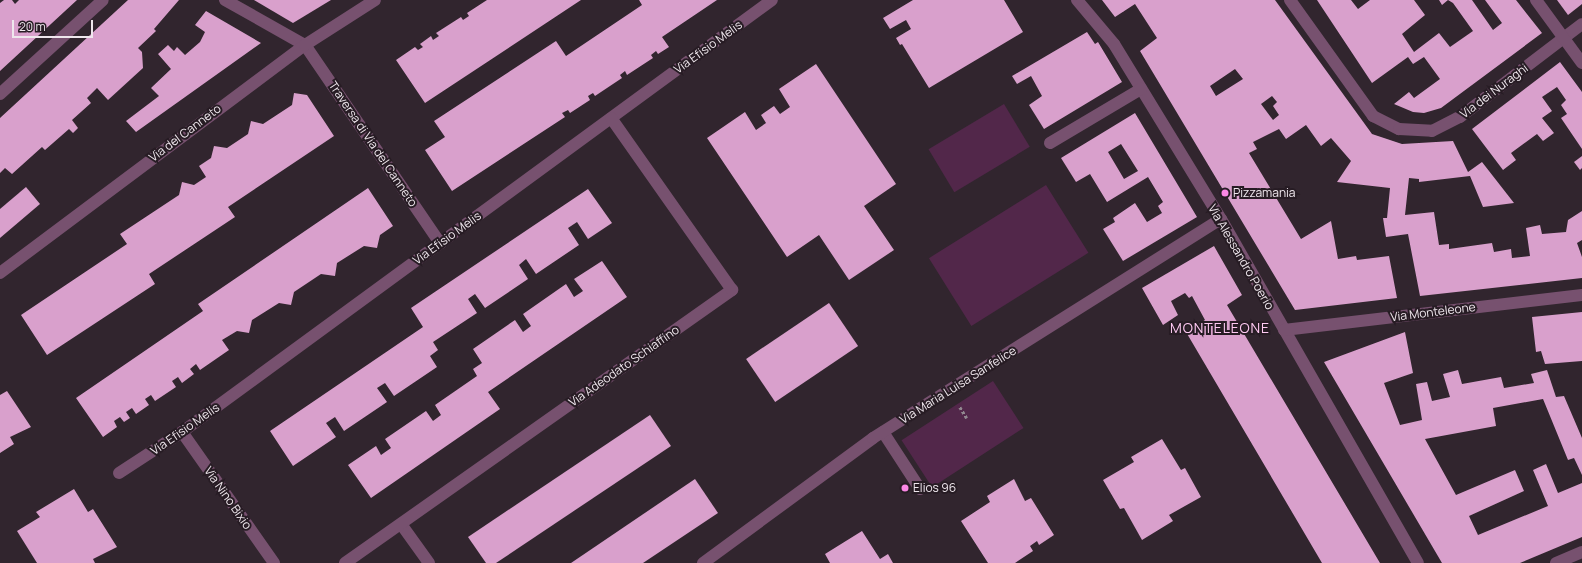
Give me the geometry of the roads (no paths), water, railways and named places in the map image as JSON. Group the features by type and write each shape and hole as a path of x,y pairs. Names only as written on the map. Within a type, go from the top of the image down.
{"street":[{"path":"0,94 103,0"},
{"path":"225,0 305,44"},
{"name":"Via del Canneto","path":"0,272 305,44 375,0"},
{"name":"Via Efisio Melis","path":"119,473 182,432 772,0"},
{"name":"Via Alessandro Poerio","path":"1077,0 1114,44 1221,219 1418,563"},
{"name":"Via dei Nuraghi","path":"1290,0 1373,116 1399,129 1432,131 1460,118 1582,24"},
{"path":"1536,0 1582,63"},
{"name":"Traversa di Via del Canneto","path":"305,44 440,243"},
{"path":"1050,143 1141,89"},
{"name":"Via Adeodato Schiaffino","path":"345,563 732,290 611,118"},
{"name":"Via Maria Luisa Sanfelice","path":"703,563 883,432 1221,219"},
{"name":"Via Monteleone","path":"1284,330 1582,295"},
{"name":"Via Nino Bixio","path":"182,432 274,563"},
{"path":"883,432 920,489"},
{"path":"401,524 429,563"},
{"path":"1556,563 1582,552"}],"place":[{"name":"Pizzamania","path":"1225,193"},
{"name":"Elios 96","path":"905,488"}],"district":[{"name":"MONTELEONE","path":"1220,328"}]}
